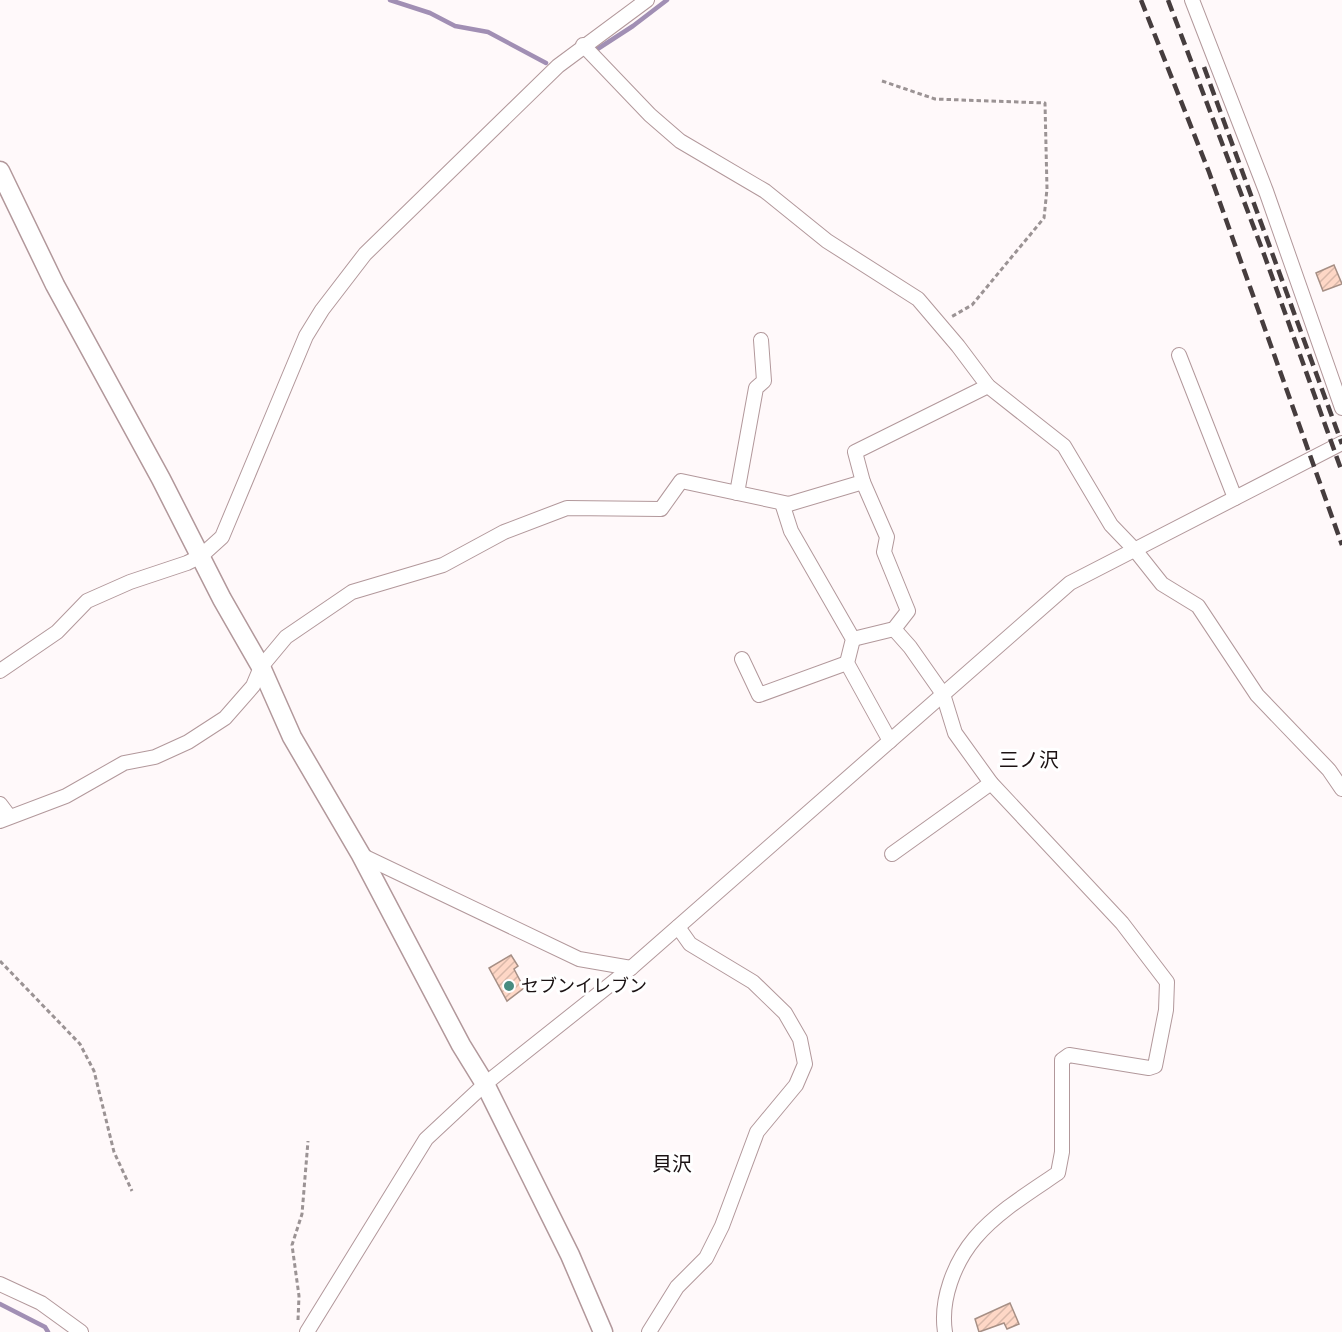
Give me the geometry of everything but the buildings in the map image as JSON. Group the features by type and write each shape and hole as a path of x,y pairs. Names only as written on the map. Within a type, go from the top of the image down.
{"street":[{"path":"0,671 57,632 87,601 130,582 187,563 201,556 222,537 306,336 322,310 365,254 558,66 583,45 647,0"},
{"path":"1192,0 1266,191 1342,408"},
{"path":"583,45 650,115 680,141 765,191 827,241 918,299 988,386 1064,446 1111,525 1135,550 1162,584 1198,606 1257,695 1329,770 1342,789"},
{"path":"0,171 55,285 222,599 261,667 292,737 361,855 461,1045 485,1084 570,1255 603,1332"},
{"path":"736,493 756,388 764,381 761,340"},
{"path":"1179,355 1235,498"},
{"path":"853,639 894,629 908,611 884,552 887,537 863,482 855,452 988,386"},
{"path":"302,1331 426,1139 485,1084 631,968 1070,583 1342,443"},
{"path":"0,804 4,818 66,796 124,763 155,757 188,742 225,718 253,686 261,667 286,637 352,592 443,564 504,532 567,508 661,509 681,481 789,504 863,482"},
{"path":"782,502 791,531 853,639 847,663 890,741"},
{"path":"894,629 910,647 943,694 955,734 991,783 1122,923 1167,982 1166,1010 1155,1066 1149,1068 1070,1055 1062,1060 1062,1152 1058,1173 996,1218 975,1238 960,1260 951,1279 944,1309 945,1332"},
{"path":"742,659 759,695 847,663"},
{"path":"892,854 991,783"},
{"path":"361,855 579,959 631,968"},
{"path":"649,1332 677,1287 705,1258 722,1226 757,1132 796,1085 805,1064 800,1039 785,1013 753,982 690,944 678,927"},
{"path":"0,1284 42,1303 81,1332"}],"path":[{"path":"882,81 935,99 1045,103 1047,189 1044,218 972,304 939,324"},
{"path":"0,961 80,1044 94,1071 114,1152 132,1191"},
{"path":"302,1331 292,1245 302,1214 308,1141"}],"waterway":[{"path":"390,0 430,13 455,26 488,32 546,63"},
{"path":"596,50 667,0"},
{"path":"0,1304 45,1327 48,1332"}],"railway":[{"path":"1141,0 1209,172 1342,545"},
{"path":"1168,0 1265,257 1342,472"},
{"path":"1204,67 1342,444"}],"place":[{"name":"セブンイレブン","path":"509,986"}],"district":[{"name":"三ノ沢","path":"1029,760"},
{"name":"貝沢","path":"672,1164"}]}
